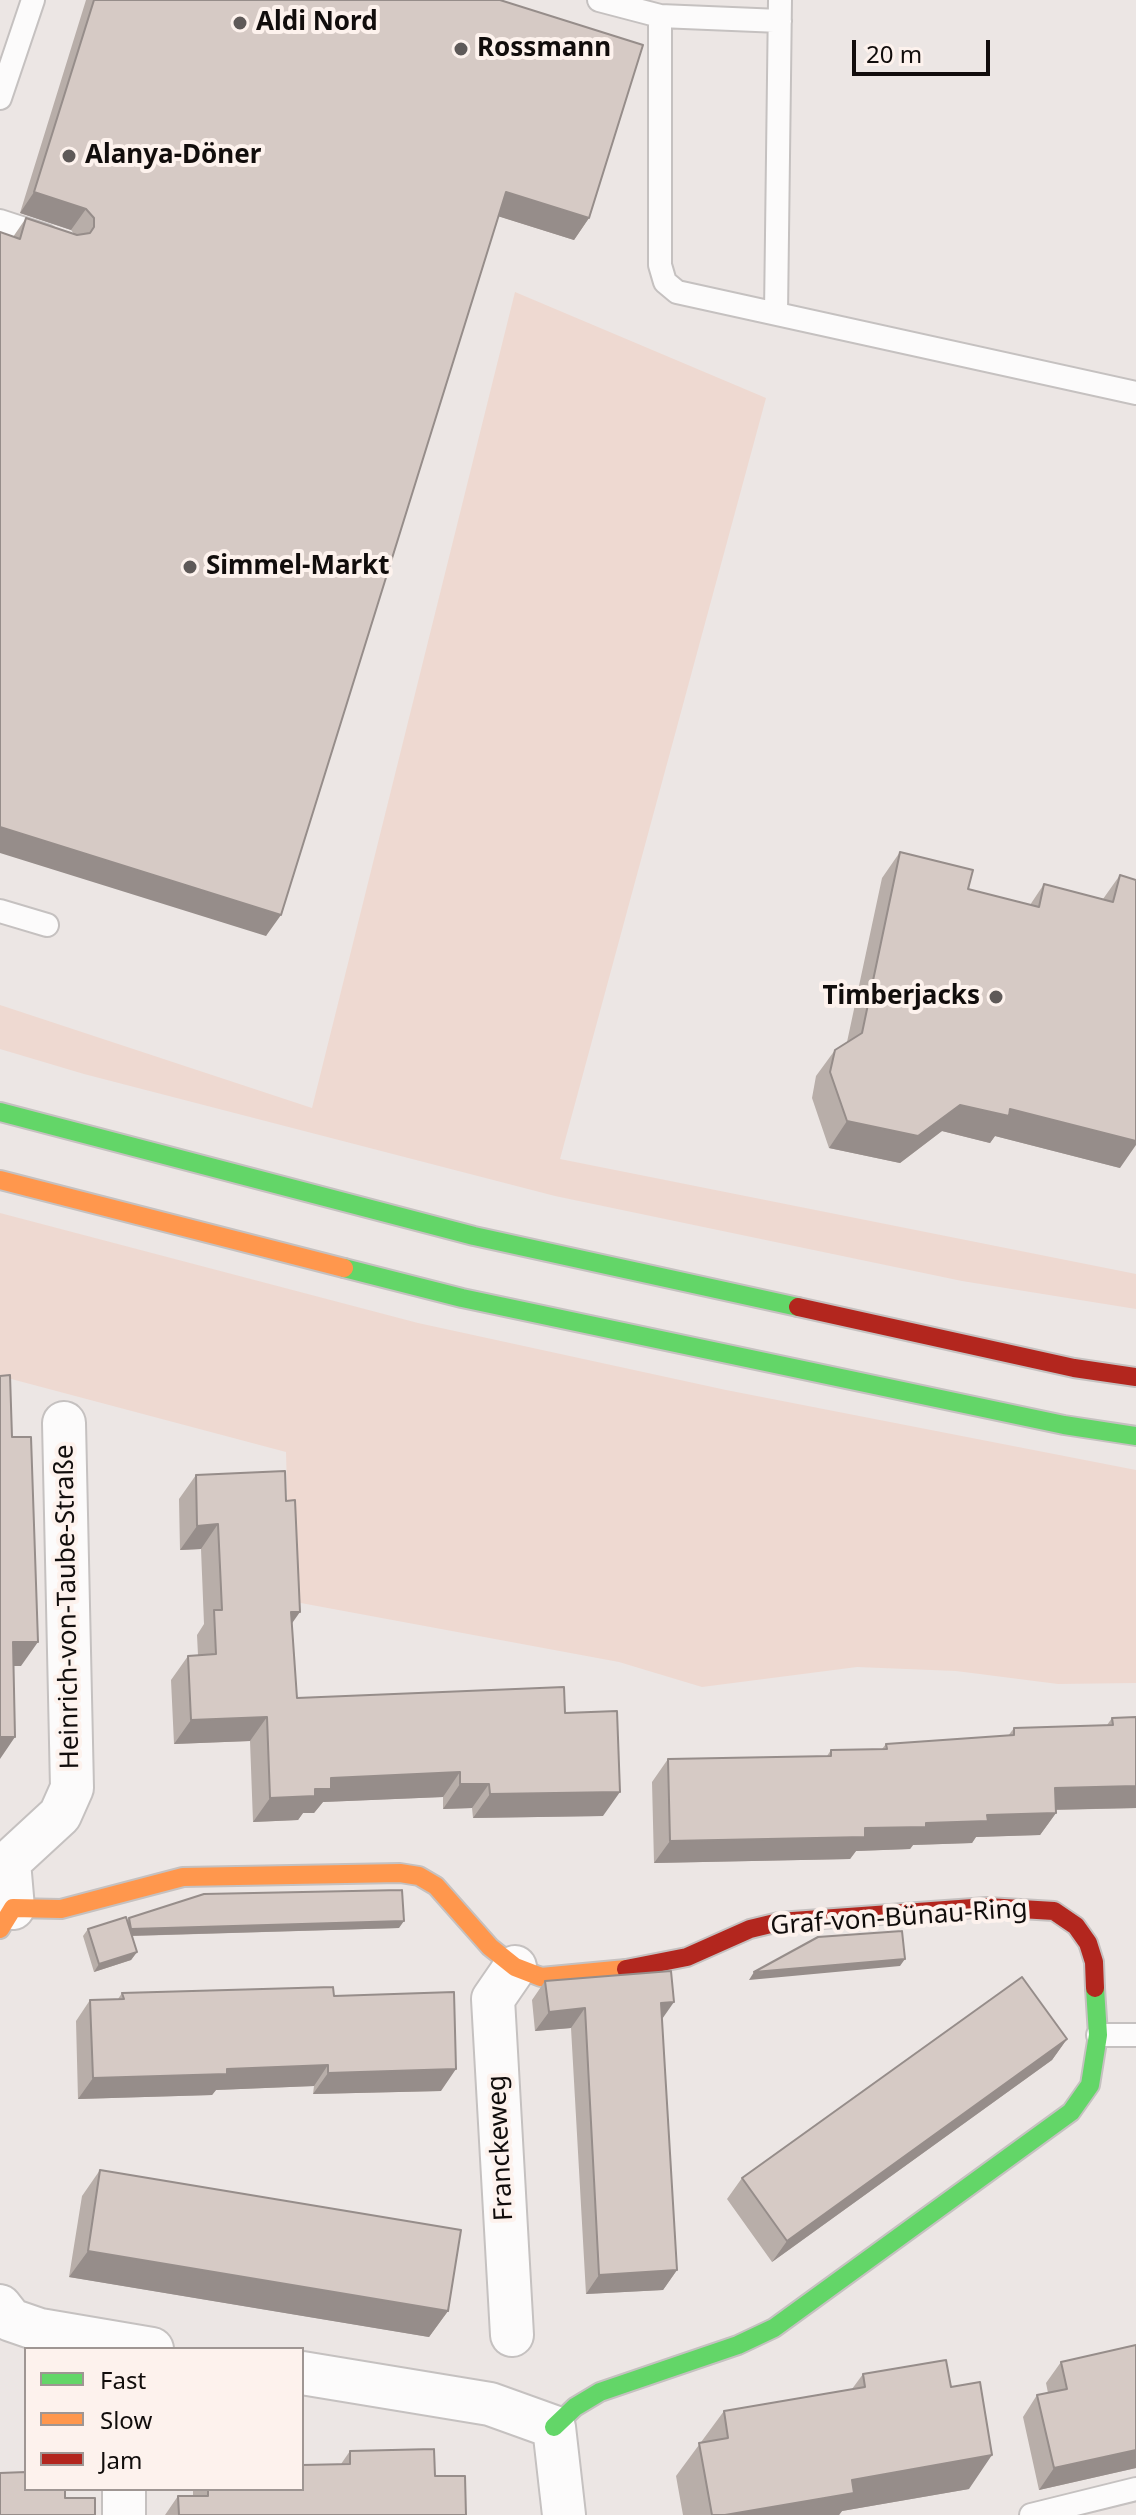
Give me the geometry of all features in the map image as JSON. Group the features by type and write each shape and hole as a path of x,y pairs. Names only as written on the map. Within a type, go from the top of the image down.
{"main road":[{"path":"0,1112 474,1236 1059,1365 1136,1377"},
{"path":"0,1180 462,1298 1064,1425 1136,1436"},
{"name":"Graf-von-Bünau-Ring","path":"7,1919 61,1909 183,1877 400,1873 419,1876 436,1886 490,1947 515,1967 541,1977 655,1966 687,1957 750,1929 779,1922 987,1907 1029,1907 1054,1911 1076,1926 1088,1943 1094,1962 1098,2035 1090,2085 1071,2112 809,2306 738,2345 600,2392 575,2407 554,2427"}],"street":[{"name":"Heinrich-von-Taube-Straße","path":"7,1919 4,1860 60,1815 72,1788 64,1423"},
{"name":"Franckeweg","path":"512,2335 493,1999 515,1967"},
{"path":"0,2306 11,2320 40,2330 137,2347"},
{"path":"304,2373 490,2404 554,2427 564,2515"},
{"path":"124,2491 124,2515"}],"lane":[{"path":"0,98 33,0"},
{"path":"599,0 660,16 780,10 776,313"},
{"path":"660,16 660,265 665,282 677,292 1136,393"},
{"path":"0,221 66,243"},
{"path":"0,911 47,925"},
{"path":"1098,2035 1136,2035"},
{"path":"1031,2515 1136,2489"}],"shaded area":[{"path":"515,292 766,398 560,1159 1136,1274 1136,1309 962,1281 555,1196 84,1074 0,1049 0,1005 312,1108"},
{"path":"0,1213 418,1323 726,1390 1136,1470 1136,1683 1058,1684 956,1671 857,1667 702,1687 619,1662 290,1601 286,1452 0,1376"}],"building":[{"name":"Simmel-Markt","path":"94,0 500,0 643,45 589,218 506,192 281,915 0,827 0,232 20,239 26,218 77,235 90,233 94,227 94,218 86,209 34,192"},
{"name":"Timberjacks","path":"900,852 973,870 968,889 1039,907 1044,884 1113,902 1120,875 1136,880 1136,1141 1010,1109 1009,1116 960,1105 918,1136 847,1121 830,1072 835,1050 862,1033"},
{"path":"10,1375 12,1437 31,1437 38,1642 13,1642 15,1737 0,1737 0,1376"},
{"path":"285,1471 286,1501 295,1500 300,1612 291,1612 297,1698 564,1687 565,1713 617,1711 620,1792 490,1794 489,1784 460,1784 460,1772 331,1778 331,1789 315,1789 315,1796 270,1798 267,1717 191,1720 188,1656 216,1654 214,1610 222,1610 218,1524 197,1526 196,1475"},
{"path":"1136,1717 1136,1786 1055,1788 1056,1813 987,1815 988,1821 926,1823 926,1827 865,1828 865,1837 670,1841 668,1759 831,1756 831,1750 887,1749 886,1744 1014,1735 1014,1728 1113,1725 1112,1718"},
{"path":"402,1890 404,1921 131,1929 129,1918 204,1894"},
{"path":"126,1917 137,1952 99,1964 88,1929"},
{"path":"902,1931 905,1959 754,1972 818,1937"},
{"path":"671,1971 674,2002 661,2003 677,2270 599,2275 585,2008 549,2012 545,1981"},
{"path":"1022,1977 1067,2039 787,2241 742,2178"},
{"path":"333,1987 334,1996 454,1992 456,2069 328,2073 328,2065 227,2069 227,2074 93,2078 90,2000 124,1999 122,1993"},
{"path":"100,2170 461,2230 448,2311 88,2251"},
{"path":"1136,2345 1136,2450 1054,2468 1037,2395 1067,2389 1061,2362"},
{"path":"946,2360 951,2387 980,2382 992,2455 852,2480 854,2493 712,2515 699,2443 728,2438 724,2411 865,2387 863,2374"},
{"path":"434,2449 435,2476 465,2476 466,2515 179,2515 178,2496 208,2496 208,2491 304,2491 304,2465 350,2464 350,2451"},
{"path":"24,2472 24,2491 65,2491 65,2498 95,2498 95,2515 0,2515 0,2473"}],"traffic: fast":[{"path":"0,1112 474,1236 798,1307"},
{"path":"344,1268 462,1298 1064,1425 1136,1436"},
{"path":"554,2427 575,2407 600,2392 738,2345 774,2328 1071,2112 1090,2085 1098,2035 1095,1988"}],"traffic: slow":[{"path":"0,1180 344,1268"},
{"path":"0,1929 13,1908 61,1909 183,1877 400,1873 419,1876 436,1886 490,1947 515,1967 541,1977 626,1969"}],"traffic: jam":[{"path":"798,1307 1074,1368 1136,1377"},
{"path":"626,1969 687,1957 750,1929 779,1922 987,1907 1054,1911 1076,1926 1088,1943 1094,1962 1095,1988"}],"place":[{"name":"Aldi Nord","path":"240,23"},
{"name":"Rossmann","path":"461,49"},
{"name":"Alanya-Döner","path":"69,156"},
{"name":"Simmel-Markt","path":"190,567"},
{"name":"Timberjacks","path":"996,997"}]}
